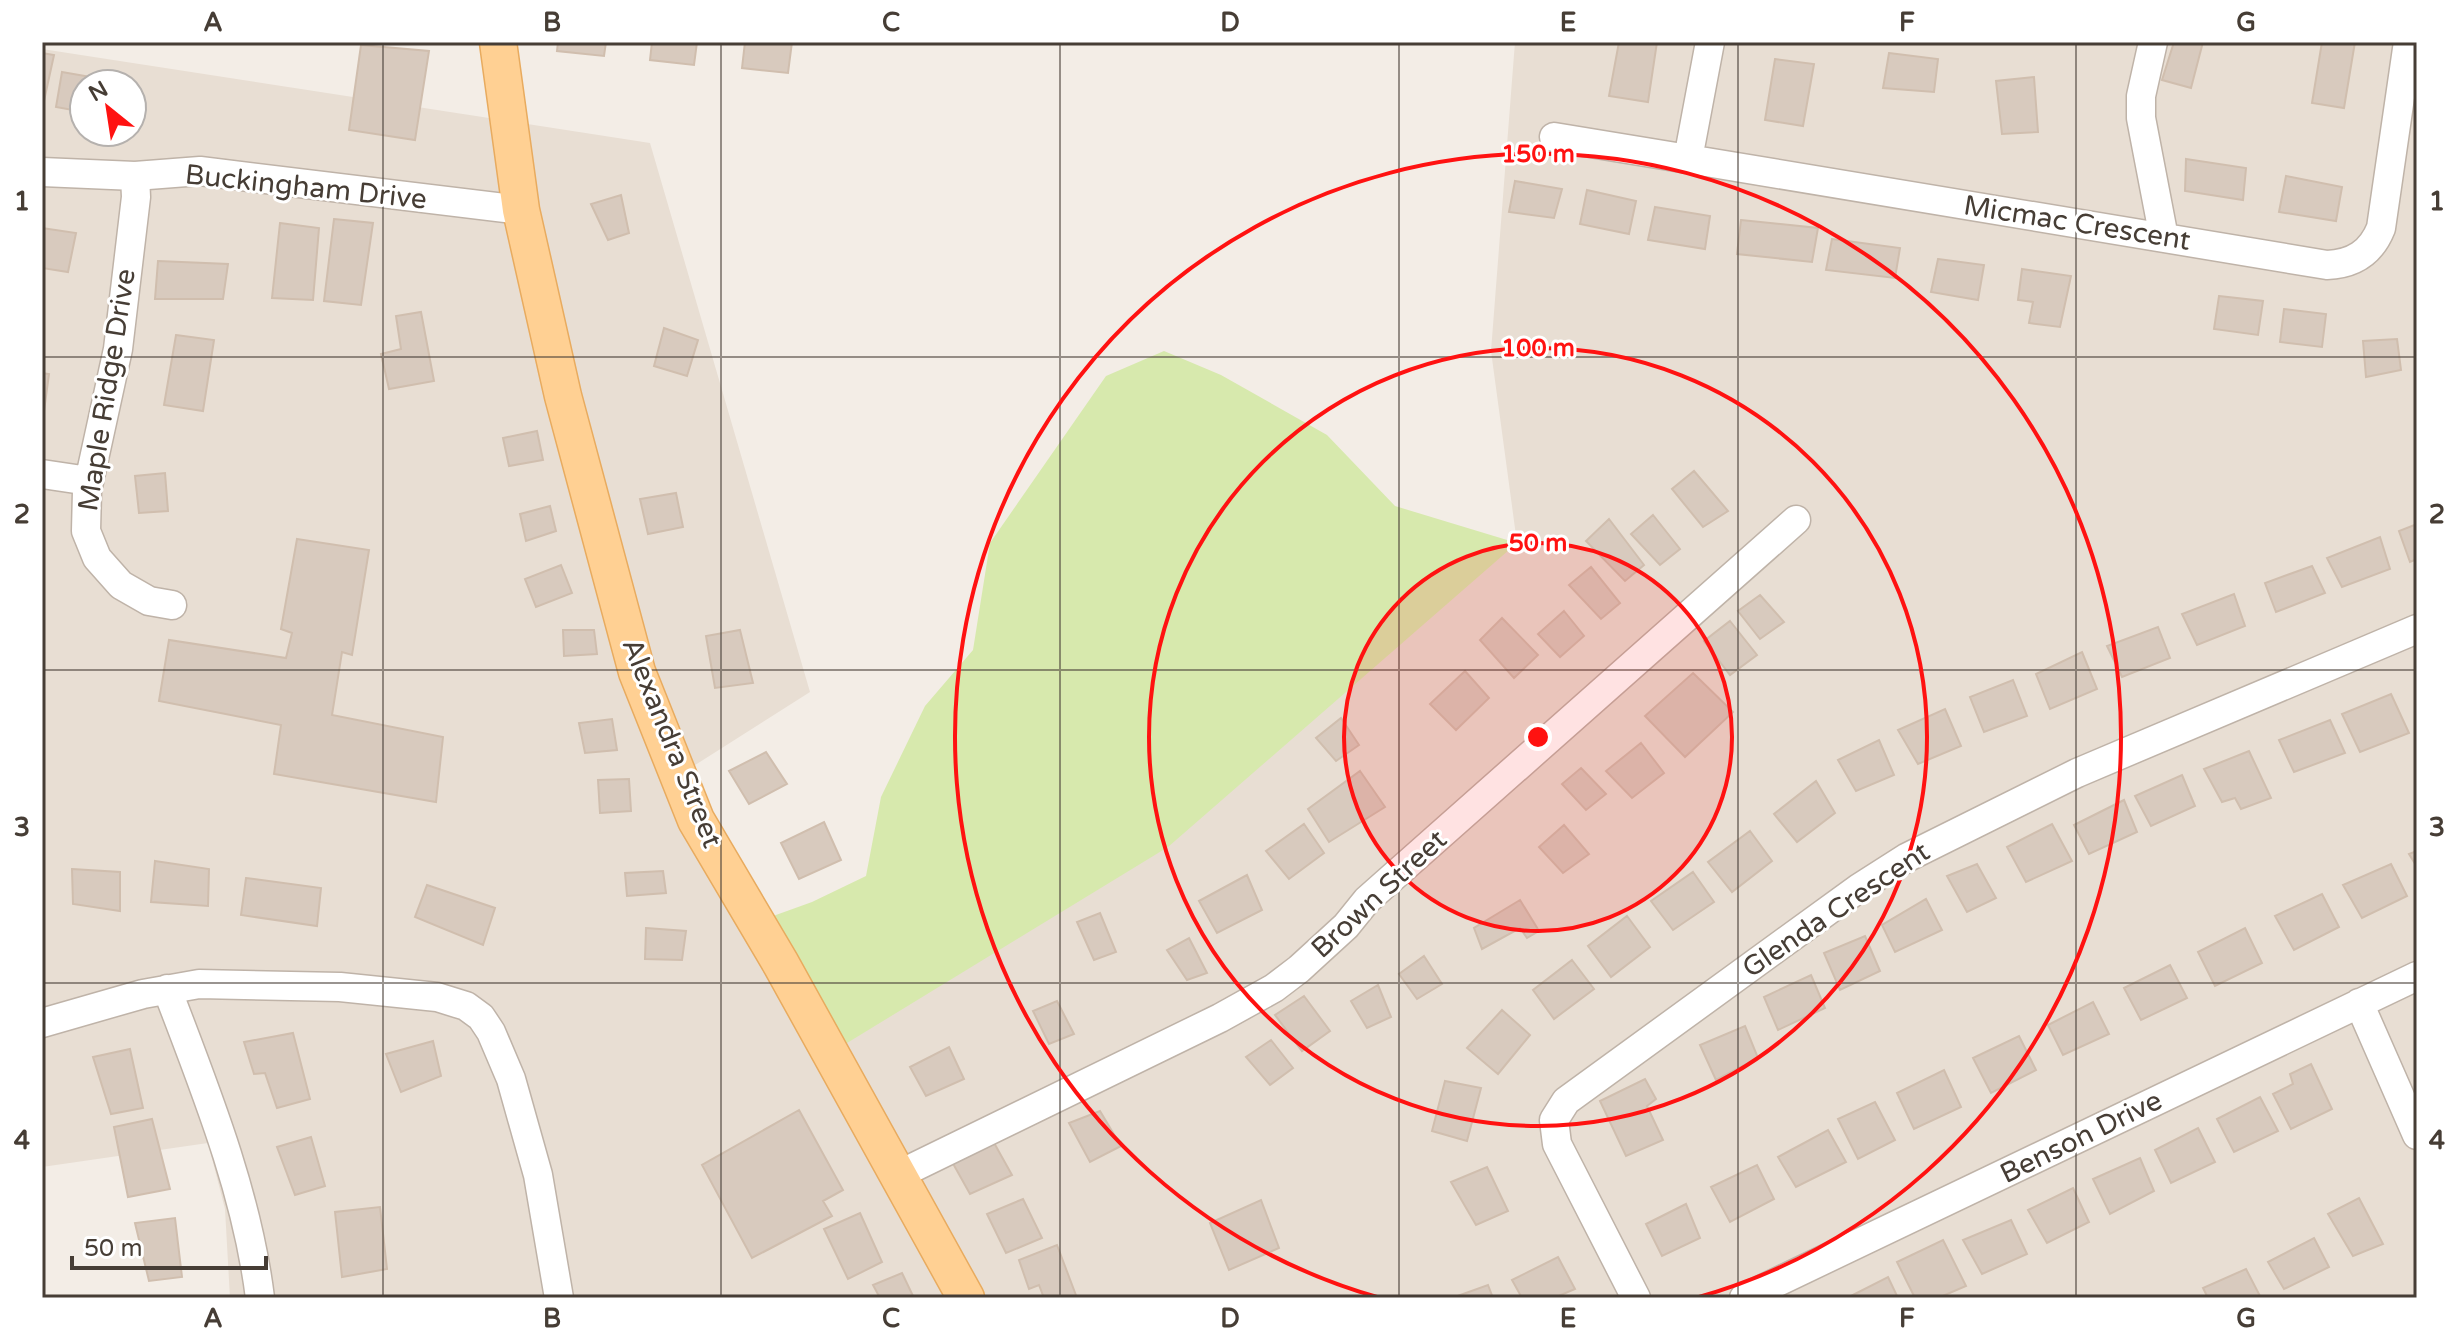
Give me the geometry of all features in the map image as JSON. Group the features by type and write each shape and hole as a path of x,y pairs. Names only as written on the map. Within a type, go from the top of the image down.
{"main road":[{"name":"Alexandra Street","path":"498,42 521,210 563,396 637,672 696,820 781,964 966,1298"}],"street":[{"path":"1688,159 1710,42"},
{"path":"2153,42 2141,96 2141,118 2164,238"},
{"name":"Micmac Crescent","path":"1554,137 2327,265 2350,262 2364,254 2381,228 2408,42"},
{"name":"Buckingham Drive","path":"42,172 135,176 200,171 521,210"},
{"name":"Maple Ridge Drive","path":"135,176 136,197 118,349 89,481 85,506 86,531 97,558 112,577 149,601 172,605"},
{"path":"42,474 89,481"},
{"name":"Brown Street","path":"898,1175 1220,1018 1274,988 1335,937 1367,900 1796,520"},
{"name":"Glenda Crescent","path":"1636,1298 1557,1144 1554,1120 1566,1101 1859,888 1906,858 2102,762 2417,629"},
{"name":"Benson Drive","path":"1744,1298 2417,976"},
{"path":"42,1023 143,994 218,984 340,987 437,997 466,1006 481,1017 511,1079 538,1175 559,1298"},
{"path":"167,989 208,1095 251,1236 260,1298"},
{"path":"2359,1003 2417,1135"}],"shaded area":[{"path":"1515,42 2417,42 2417,1298 230,1298 225,1209 208,1143 42,1167 42,49 650,143 810,692 670,781 829,1053 1517,543 1491,351"}],"green space":[{"path":"1164,351 1221,375 1327,435 1395,506 1517,543 1168,847 829,1054 751,924 812,902 866,876 881,797 925,706 973,650 990,543 1106,376"}],"building":[{"path":"558,42 606,42 604,56 557,51"},
{"path":"652,42 697,42 694,65 650,60"},
{"path":"745,42 792,42 788,73 742,68"},
{"path":"1619,42 1657,42 1648,102 1609,96"},
{"path":"2174,42 2203,42 2191,88 2162,80"},
{"path":"2322,42 2355,42 2344,108 2312,103"},
{"path":"361,45 429,51 415,140 349,130"},
{"path":"42,53 54,55 42,110"},
{"path":"1889,53 1938,59 1934,92 1883,88"},
{"path":"1775,59 1814,64 1803,126 1765,120"},
{"path":"62,72 68,73 68,109 56,107"},
{"path":"2034,77 2038,132 2002,134 1996,81"},
{"path":"2186,159 2246,168 2243,200 2185,191"},
{"path":"2286,176 2342,187 2336,221 2279,212"},
{"path":"1515,181 1562,189 1554,218 1509,212"},
{"path":"1587,190 1636,201 1629,234 1580,224"},
{"path":"621,195 629,233 608,240 591,204"},
{"path":"1655,207 1710,216 1705,249 1648,240"},
{"path":"334,219 373,223 361,305 324,301"},
{"path":"1741,220 1818,228 1812,262 1737,254"},
{"path":"280,223 319,228 313,300 272,298"},
{"path":"42,228 76,233 68,272 42,268"},
{"path":"1832,239 1900,248 1895,278 1826,270"},
{"path":"1938,259 1984,265 1978,300 1931,292"},
{"path":"158,261 228,264 223,299 155,299"},
{"path":"2022,269 2071,276 2060,327 2029,323 2033,302 2018,300"},
{"path":"2219,296 2263,301 2258,335 2214,329"},
{"path":"2284,309 2326,314 2322,347 2280,342"},
{"path":"421,312 434,381 389,389 381,354 401,349 396,316"},
{"path":"664,328 698,340 687,376 654,366"},
{"path":"176,335 214,340 203,411 164,405"},
{"path":"2397,339 2401,370 2366,377 2363,341"},
{"path":"42,373 49,374 44,411 42,411"},
{"path":"537,431 543,460 509,466 503,438"},
{"path":"1694,471 1728,511 1703,527 1672,489"},
{"path":"165,473 168,511 139,513 135,476"},
{"path":"676,493 683,527 648,534 640,499"},
{"path":"550,506 556,531 526,541 520,514"},
{"path":"1653,515 1680,549 1660,565 1631,534"},
{"path":"1609,519 1644,565 1625,581 1586,541"},
{"path":"2417,524 2417,559 2410,562 2399,531"},
{"path":"2380,537 2390,569 2342,587 2327,558"},
{"path":"297,539 369,550 352,655 342,652 332,715 443,737 436,802 274,774 281,725 159,701 169,640 286,658 292,633 281,629"},
{"path":"561,565 572,593 536,607 525,579"},
{"path":"2312,566 2325,593 2276,612 2265,583"},
{"path":"1591,567 1620,603 1601,619 1569,585"},
{"path":"2234,594 2245,626 2197,645 2182,614"},
{"path":"1760,595 1784,622 1760,639 1738,611"},
{"path":"1564,611 1584,636 1560,657 1538,634"},
{"path":"1502,618 1538,655 1514,678 1480,640"},
{"path":"1730,621 1757,655 1730,675 1704,641"},
{"path":"2158,627 2170,658 2122,677 2107,646"},
{"path":"563,630 594,630 597,654 564,656"},
{"path":"740,630 753,683 715,688 706,636"},
{"path":"2082,652 2097,689 2050,709 2036,674"},
{"path":"1465,671 1489,698 1456,730 1430,704"},
{"path":"1693,673 1733,712 1685,757 1645,716"},
{"path":"2013,680 2027,716 1984,732 1970,697"},
{"path":"2391,694 2409,733 2360,752 2342,714"},
{"path":"1945,709 1961,746 1918,764 1898,730"},
{"path":"1341,718 1359,745 1336,761 1316,738"},
{"path":"612,719 617,750 585,753 579,723"},
{"path":"2330,720 2345,753 2294,772 2279,740"},
{"path":"1879,740 1894,775 1856,791 1838,760"},
{"path":"1641,743 1664,773 1632,798 1606,771"},
{"path":"2249,751 2271,798 2241,809 2235,798 2222,802 2204,769"},
{"path":"766,752 787,784 749,804 729,771"},
{"path":"1581,768 1606,794 1586,810 1562,784"},
{"path":"1360,771 1385,807 1329,842 1308,809"},
{"path":"2182,775 2195,806 2151,826 2135,796"},
{"path":"629,779 631,811 600,813 598,780"},
{"path":"1816,781 1835,813 1797,842 1774,814"},
{"path":"2124,800 2137,832 2089,854 2074,825"},
{"path":"824,822 841,860 799,879 781,843"},
{"path":"1304,824 1324,853 1289,879 1266,851"},
{"path":"2052,824 2072,861 2026,882 2007,847"},
{"path":"1564,825 1589,854 1563,873 1539,847"},
{"path":"1750,831 1772,861 1732,892 1708,862"},
{"path":"2417,851 2417,867 2409,854"},
{"path":"155,861 209,869 208,906 151,902"},
{"path":"1977,864 1996,898 1967,912 1947,876"},
{"path":"2391,864 2407,896 2362,918 2343,885"},
{"path":"72,869 120,872 120,911 73,904"},
{"path":"663,871 666,893 627,896 625,873"},
{"path":"1693,872 1714,902 1673,930 1651,901"},
{"path":"1247,875 1262,910 1217,933 1199,901"},
{"path":"246,878 321,888 317,926 241,915"},
{"path":"427,885 495,908 483,945 415,917"},
{"path":"2322,894 2339,927 2294,950 2275,916"},
{"path":"1926,899 1942,930 1895,952 1882,925"},
{"path":"1520,900 1539,931 1527,938 1520,928 1482,949 1474,928"},
{"path":"1100,913 1116,952 1094,960 1077,922"},
{"path":"1627,916 1650,947 1611,977 1588,946"},
{"path":"646,928 686,931 682,960 645,959"},
{"path":"2245,928 2262,963 2215,986 2198,952"},
{"path":"1865,936 1880,971 1840,990 1824,953"},
{"path":"1189,938 1207,973 1187,980 1167,950"},
{"path":"1424,956 1442,984 1417,999 1399,974"},
{"path":"1572,960 1594,989 1554,1019 1533,990"},
{"path":"2170,965 2187,998 2141,1020 2124,988"},
{"path":"1811,975 1825,1008 1778,1030 1764,997"},
{"path":"1378,985 1391,1017 1367,1028 1351,1001"},
{"path":"1304,996 1330,1031 1302,1051 1275,1015"},
{"path":"1057,1001 1074,1034 1049,1044 1033,1011"},
{"path":"2093,1002 2109,1034 2063,1055 2048,1025"},
{"path":"1502,1010 1530,1035 1498,1074 1467,1048"},
{"path":"1745,1026 1758,1058 1716,1080 1700,1045"},
{"path":"293,1033 310,1099 277,1108 265,1073 254,1074 244,1042"},
{"path":"2019,1036 2036,1070 1991,1093 1973,1058"},
{"path":"1271,1040 1293,1068 1270,1085 1246,1057"},
{"path":"433,1041 441,1076 401,1092 386,1054"},
{"path":"949,1047 964,1079 926,1096 910,1067"},
{"path":"130,1049 143,1108 111,1114 93,1057"},
{"path":"2311,1064 2332,1109 2291,1129 2273,1094 2293,1084 2290,1074"},
{"path":"1944,1070 1961,1107 1914,1129 1897,1093"},
{"path":"1645,1079 1656,1099 1647,1106 1663,1140 1626,1156 1600,1101"},
{"path":"1445,1081 1481,1088 1467,1141 1432,1131"},
{"path":"2260,1097 2278,1131 2234,1152 2217,1119"},
{"path":"1875,1102 1895,1140 1858,1159 1838,1119"},
{"path":"799,1110 843,1190 823,1201 832,1216 752,1258 702,1165"},
{"path":"1100,1111 1121,1146 1090,1162 1069,1123"},
{"path":"152,1119 170,1189 128,1197 114,1127"},
{"path":"2198,1128 2215,1162 2171,1183 2155,1150"},
{"path":"1828,1130 1846,1162 1796,1187 1778,1157"},
{"path":"311,1137 325,1186 295,1195 277,1147"},
{"path":"993,1141 1012,1175 970,1194 951,1160"},
{"path":"2140,1158 2154,1191 2110,1214 2093,1179"},
{"path":"1757,1165 1774,1199 1730,1222 1711,1187"},
{"path":"1487,1167 1508,1211 1476,1225 1451,1182"},
{"path":"2073,1188 2089,1222 2047,1243 2028,1210"},
{"path":"2359,1198 2383,1244 2353,1256 2328,1214"},
{"path":"1023,1199 1042,1238 1006,1253 987,1214"},
{"path":"1261,1200 1279,1248 1229,1270 1210,1223"},
{"path":"1686,1204 1700,1238 1662,1256 1646,1224"},
{"path":"380,1207 387,1269 342,1277 335,1212"},
{"path":"860,1213 882,1262 848,1279 824,1229"},
{"path":"175,1218 182,1277 149,1281 135,1223"},
{"path":"2011,1220 2027,1254 1982,1274 1963,1240"},
{"path":"2314,1238 2329,1267 2284,1289 2268,1262"},
{"path":"1943,1240 1966,1286 1938,1298 1915,1298 1897,1262"},
{"path":"1057,1245 1077,1298 1044,1298 1039,1285 1029,1289 1019,1260"},
{"path":"1558,1257 1575,1289 1554,1298 1522,1298 1512,1280"},
{"path":"2246,1269 2261,1298 2208,1298 2203,1288"},
{"path":"902,1273 914,1298 880,1298 873,1285"},
{"path":"1888,1277 1898,1298 1847,1298"},
{"path":"1488,1285 1493,1298 1452,1298"}]}
